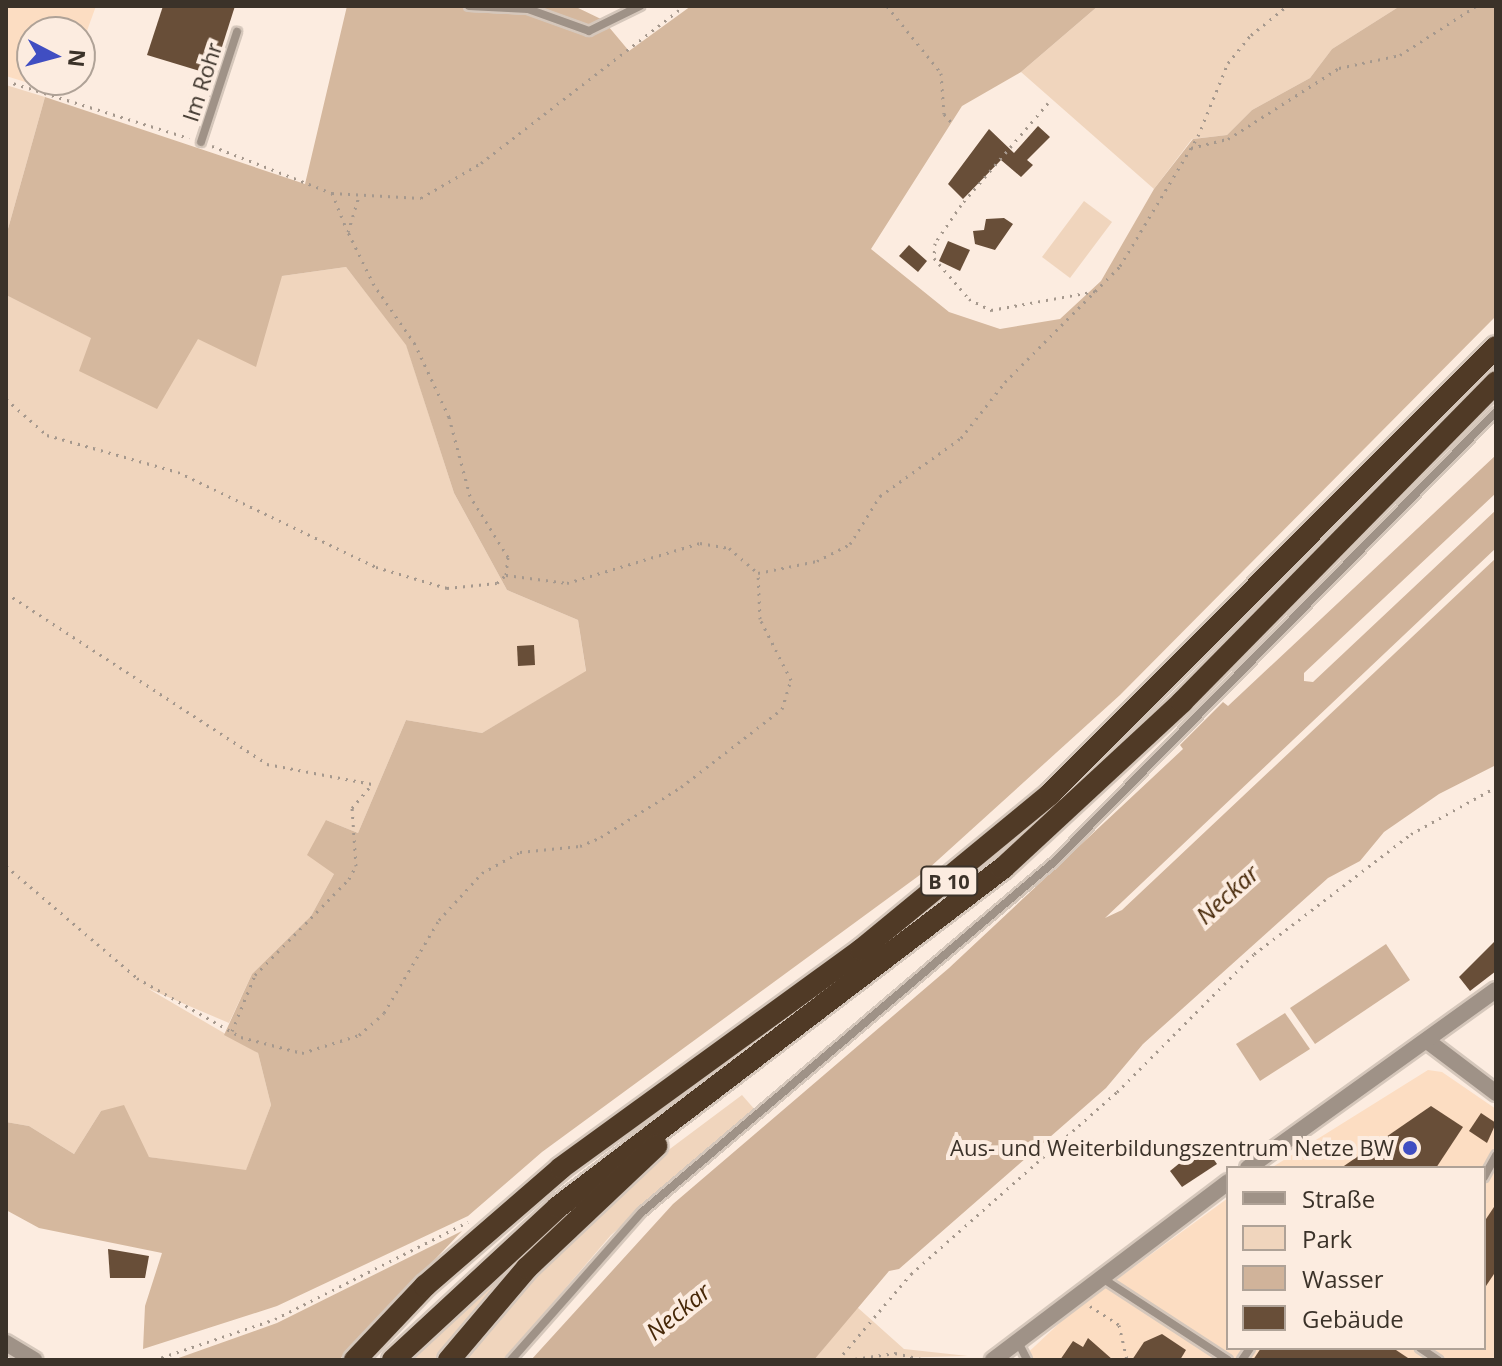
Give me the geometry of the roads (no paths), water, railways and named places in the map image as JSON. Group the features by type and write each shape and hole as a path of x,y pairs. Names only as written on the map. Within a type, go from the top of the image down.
{"highway":[{"name":"B 10","path":"355,1360 425,1286 561,1168 861,950 1050,794 1496,347"},
{"name":"B 10","path":"393,1360 533,1228 944,917 1067,811 1496,382"},
{"path":"449,1360 570,1224 732,1075"}],"street":[{"path":"1251,1166 1430,1043 1496,990"},
{"path":"1430,1043 1496,1093"},
{"path":"993,1360 1098,1276 1226,1183"},
{"path":"6,1343 34,1360"}],"lane":[{"path":"469,6 528,9 589,31 640,6"},
{"name":"Im Rohr","path":"201,142 237,32"},
{"path":"511,1360 641,1213 1055,861 1496,412"},
{"path":"1486,1173 1496,1155"},
{"path":"1098,1276 1228,1360"},
{"path":"1017,1340 1027,1360"}],"water":[{"name":"Neckar","path":"1496,455 1496,493 1304,673 1304,681 1313,682 1496,510 1496,548 1105,918 1122,910 1496,558 1496,765 1439,794 1384,832 1360,861 1328,878 1143,1044 1106,1088 899,1269 889,1271 814,1360 531,1360 673,1204 949,968 1183,749 1180,745 1223,702 1228,706"},
{"path":"1386,944 1410,980 1315,1044 1290,1008"},
{"path":"1285,1013 1310,1049 1260,1081 1236,1044"}],"place":[{"name":"Aus- und Weiterbildungszentrum Netze BW","path":"1410,1148"}]}
